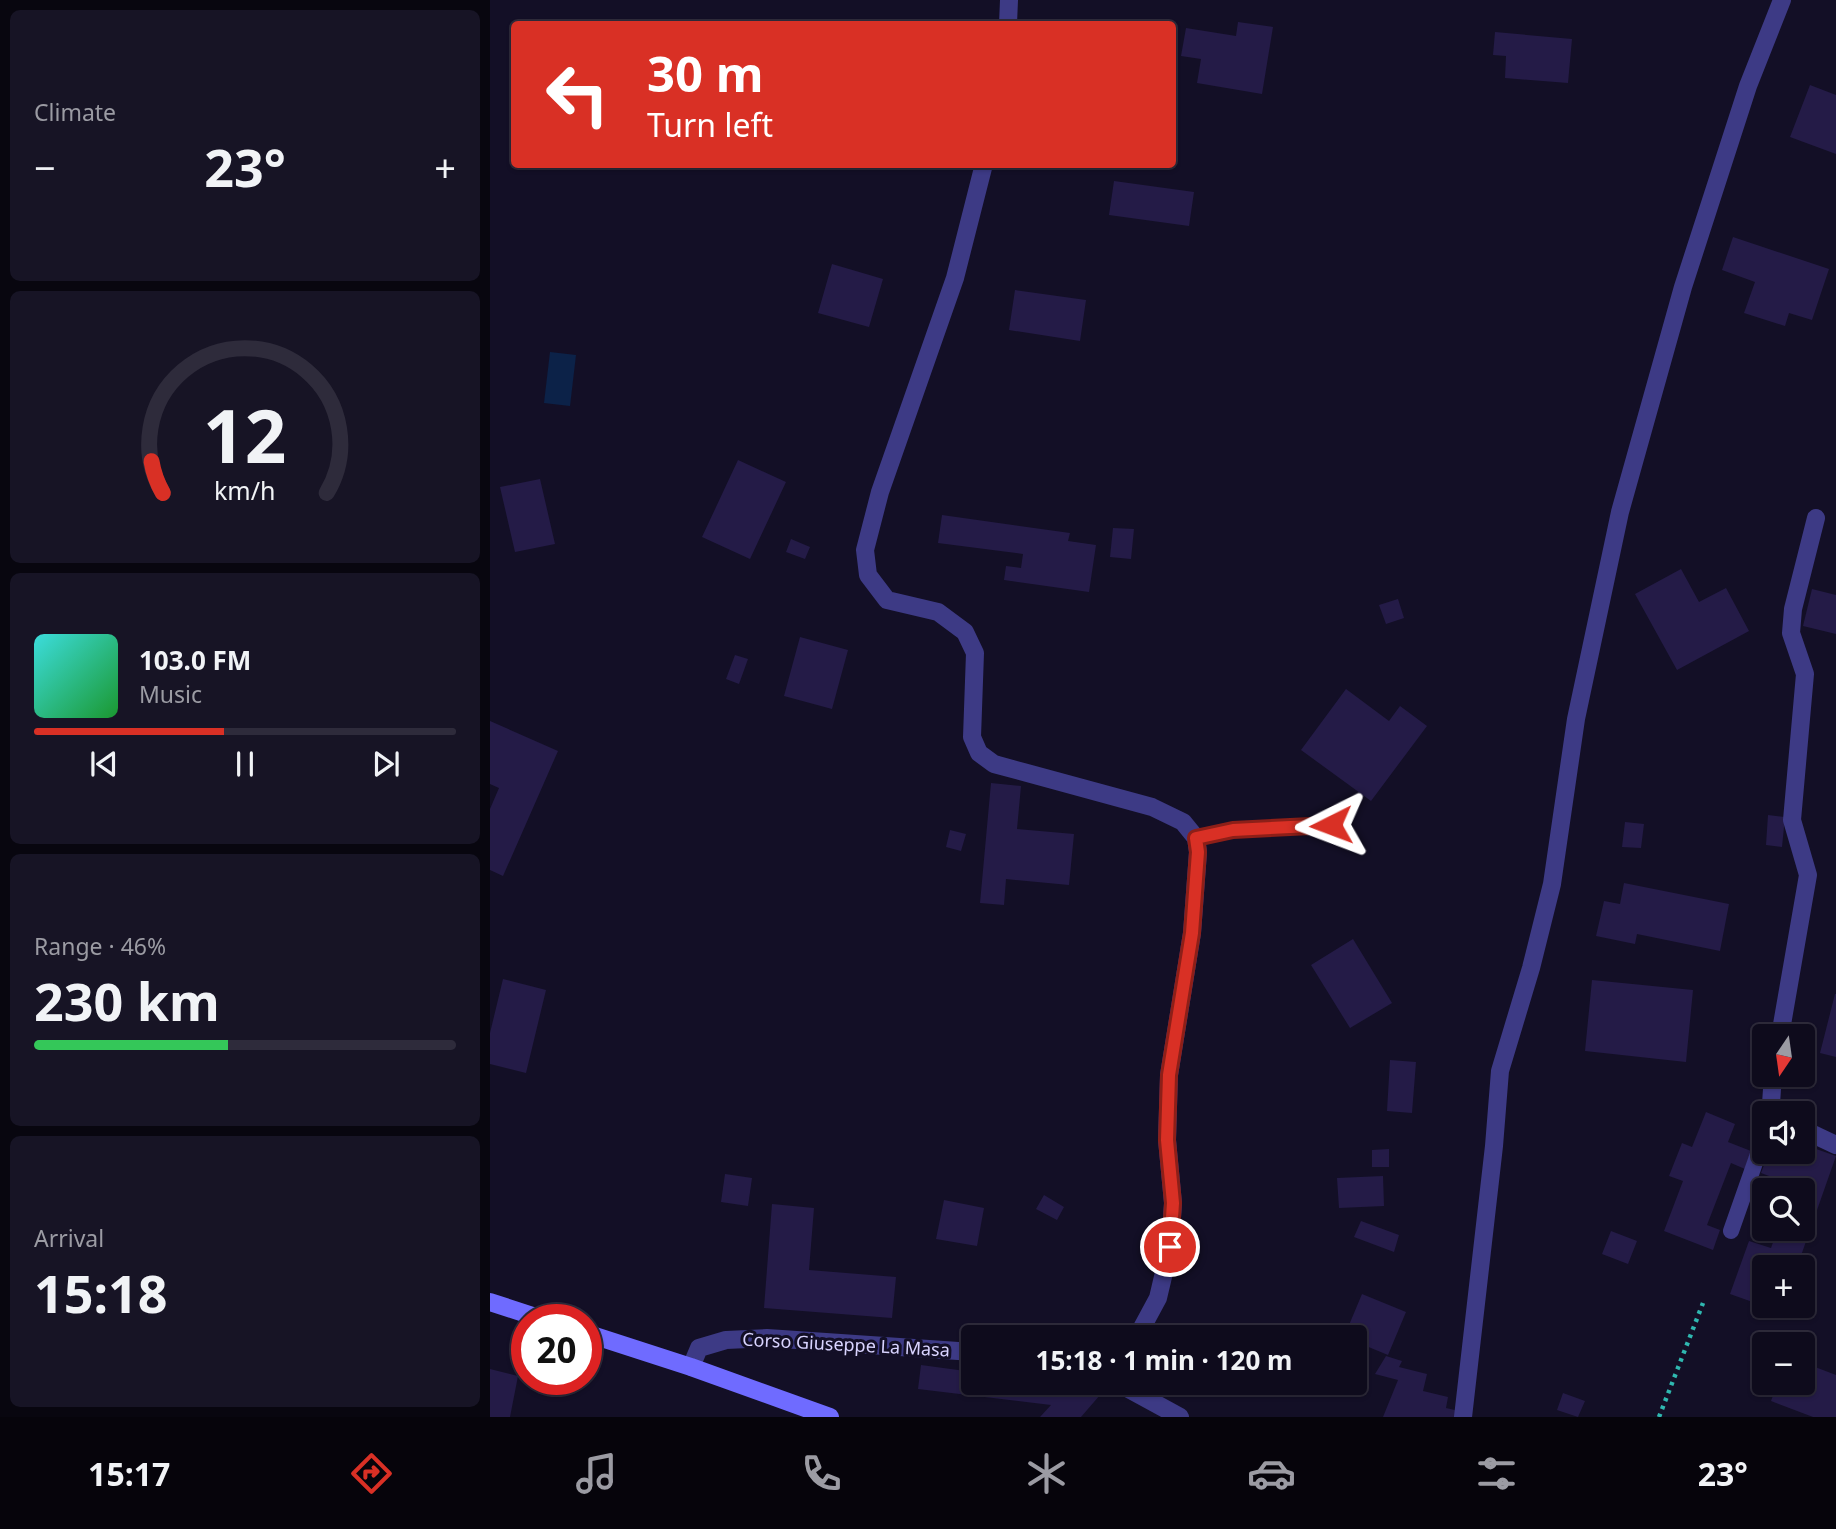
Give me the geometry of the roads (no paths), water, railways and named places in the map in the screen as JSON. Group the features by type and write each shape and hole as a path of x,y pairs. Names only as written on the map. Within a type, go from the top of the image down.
{"main road":[{"path":"490,1301 511,1308"},
{"path":"602,1338 830,1417"}],"street":[{"path":"1008,21 1009,0"},
{"path":"1463,1417 1500,1071 1531,968 1552,884 1576,719 1620,512 1683,287 1748,86 1782,0"},
{"path":"983,168 955,278 880,492 865,550 868,575 887,600 938,612 965,632 975,653 972,737 979,753 994,764 1152,807 1183,822 1196,838 1198,852 1192,933 1169,1075 1167,1140 1173,1203 1170,1247 1158,1298 1143,1325"},
{"path":"1782,1024 1808,875 1792,820 1805,674 1791,633 1793,609 1816,518"},
{"path":"1815,1135 1836,1145"},
{"name":"Corso Giuseppe La Masa","path":"691,1367 699,1348 726,1340 767,1338 961,1351"},
{"path":"1140,1395 1180,1417"}],"lane":[{"path":"1196,838 1233,830 1331,825"},
{"path":"1731,1231 1755,1164"}],"water":[{"path":"550,352 576,355 570,406 544,403"}]}
